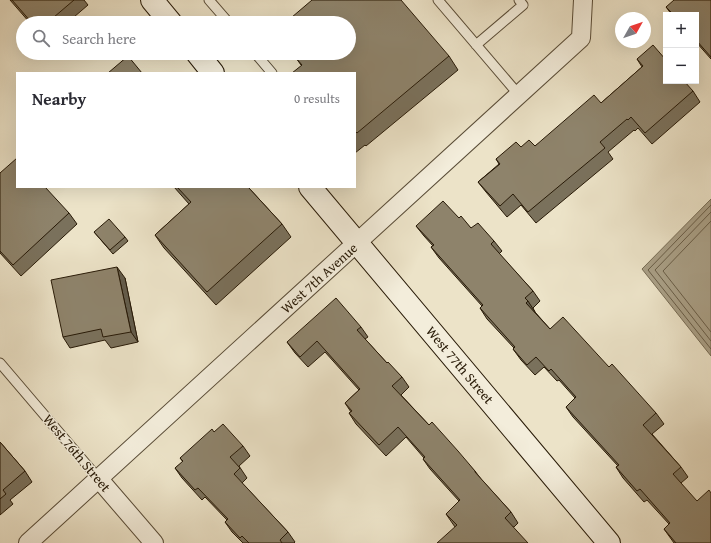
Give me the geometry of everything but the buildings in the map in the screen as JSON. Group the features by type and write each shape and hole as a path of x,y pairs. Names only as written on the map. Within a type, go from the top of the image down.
{"street":[{"path":"152,0 165,16"},
{"name":"West 7th Avenue","path":"28,543 581,38 582,0"},
{"path":"203,60 212,72"},
{"name":"West 77th Street","path":"311,188 609,543"},
{"name":"West 76th Street","path":"98,478 154,543"}],"lane":[{"path":"209,0 223,16"},
{"path":"438,0 519,95"},
{"path":"476,45 523,5 519,0"},
{"path":"261,60 271,72"},
{"name":"West 76th Street","path":"0,362 98,478"}],"water":[{"path":"711,199 711,356 642,269"}]}
